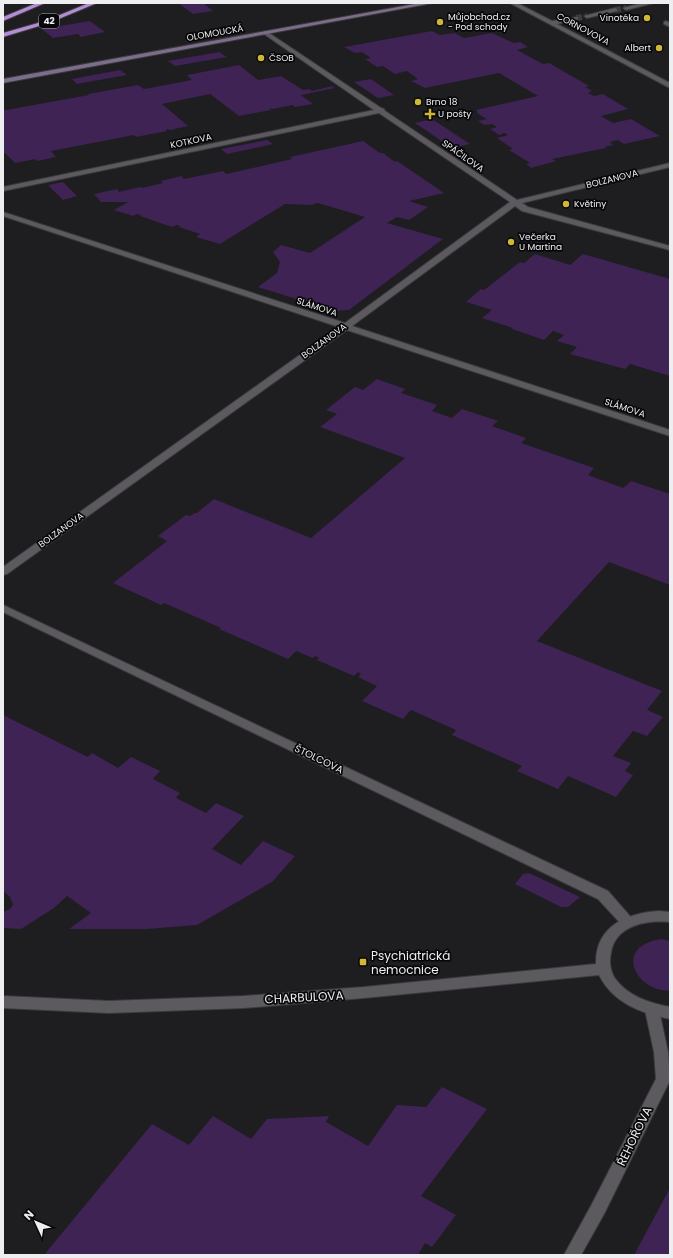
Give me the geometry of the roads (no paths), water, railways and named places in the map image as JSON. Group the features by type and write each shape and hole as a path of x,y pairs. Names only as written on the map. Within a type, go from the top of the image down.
{"highway":[{"name":"42","path":"3,19 42,3"},
{"name":"42","path":"3,34 79,3"},
{"name":"42","path":"3,34 47,22 94,3"}],"main road":[{"name":"OLOMOUCKÁ","path":"3,81 430,3"}],"street":[{"name":"CORNOVOVA","path":"513,3 668,84"},
{"path":"626,8 650,3"},
{"path":"587,16 615,10"},
{"path":"552,23 576,18"},
{"name":"SPÁČILOVA","path":"266,33 382,110 514,203 525,209 670,248"},
{"name":"KOTKOVA","path":"3,189 382,110"},
{"name":"BOLZANOVA","path":"3,572 345,327 514,203 670,165"},
{"name":"SLÁMOVA","path":"3,214 670,434"},
{"name":"ŠTOLCOVA","path":"3,608 604,895 628,922"},
{"path":"669,914 646,916 628,922 616,930 607,940 603,952 603,969 620,992 634,1003 652,1010 670,1013"},
{"name":"CHARBULOVA","path":"3,1002 122,1007 166,1005 347,995 603,969"},
{"name":"ŘEHOŘOVA","path":"572,1255 598,1209 663,1079 661,1052 652,1010"}],"tunnel":[{"path":"615,10 626,8"},
{"path":"576,18 587,16"}],"place":[{"name":"Vinotéka","path":"647,18"},
{"name":"Můjobchod.cz - Pod schody","path":"440,22"},
{"name":"Albert","path":"659,48"},
{"name":"ČSOB","path":"261,58"},
{"name":"Brno 18","path":"418,102"},
{"name":"U pošty","path":"430,114"},
{"name":"Květiny","path":"566,204"},
{"name":"Večerka U Martina","path":"511,242"},
{"name":"Psychiatrická nemocnice","path":"363,962"}]}
